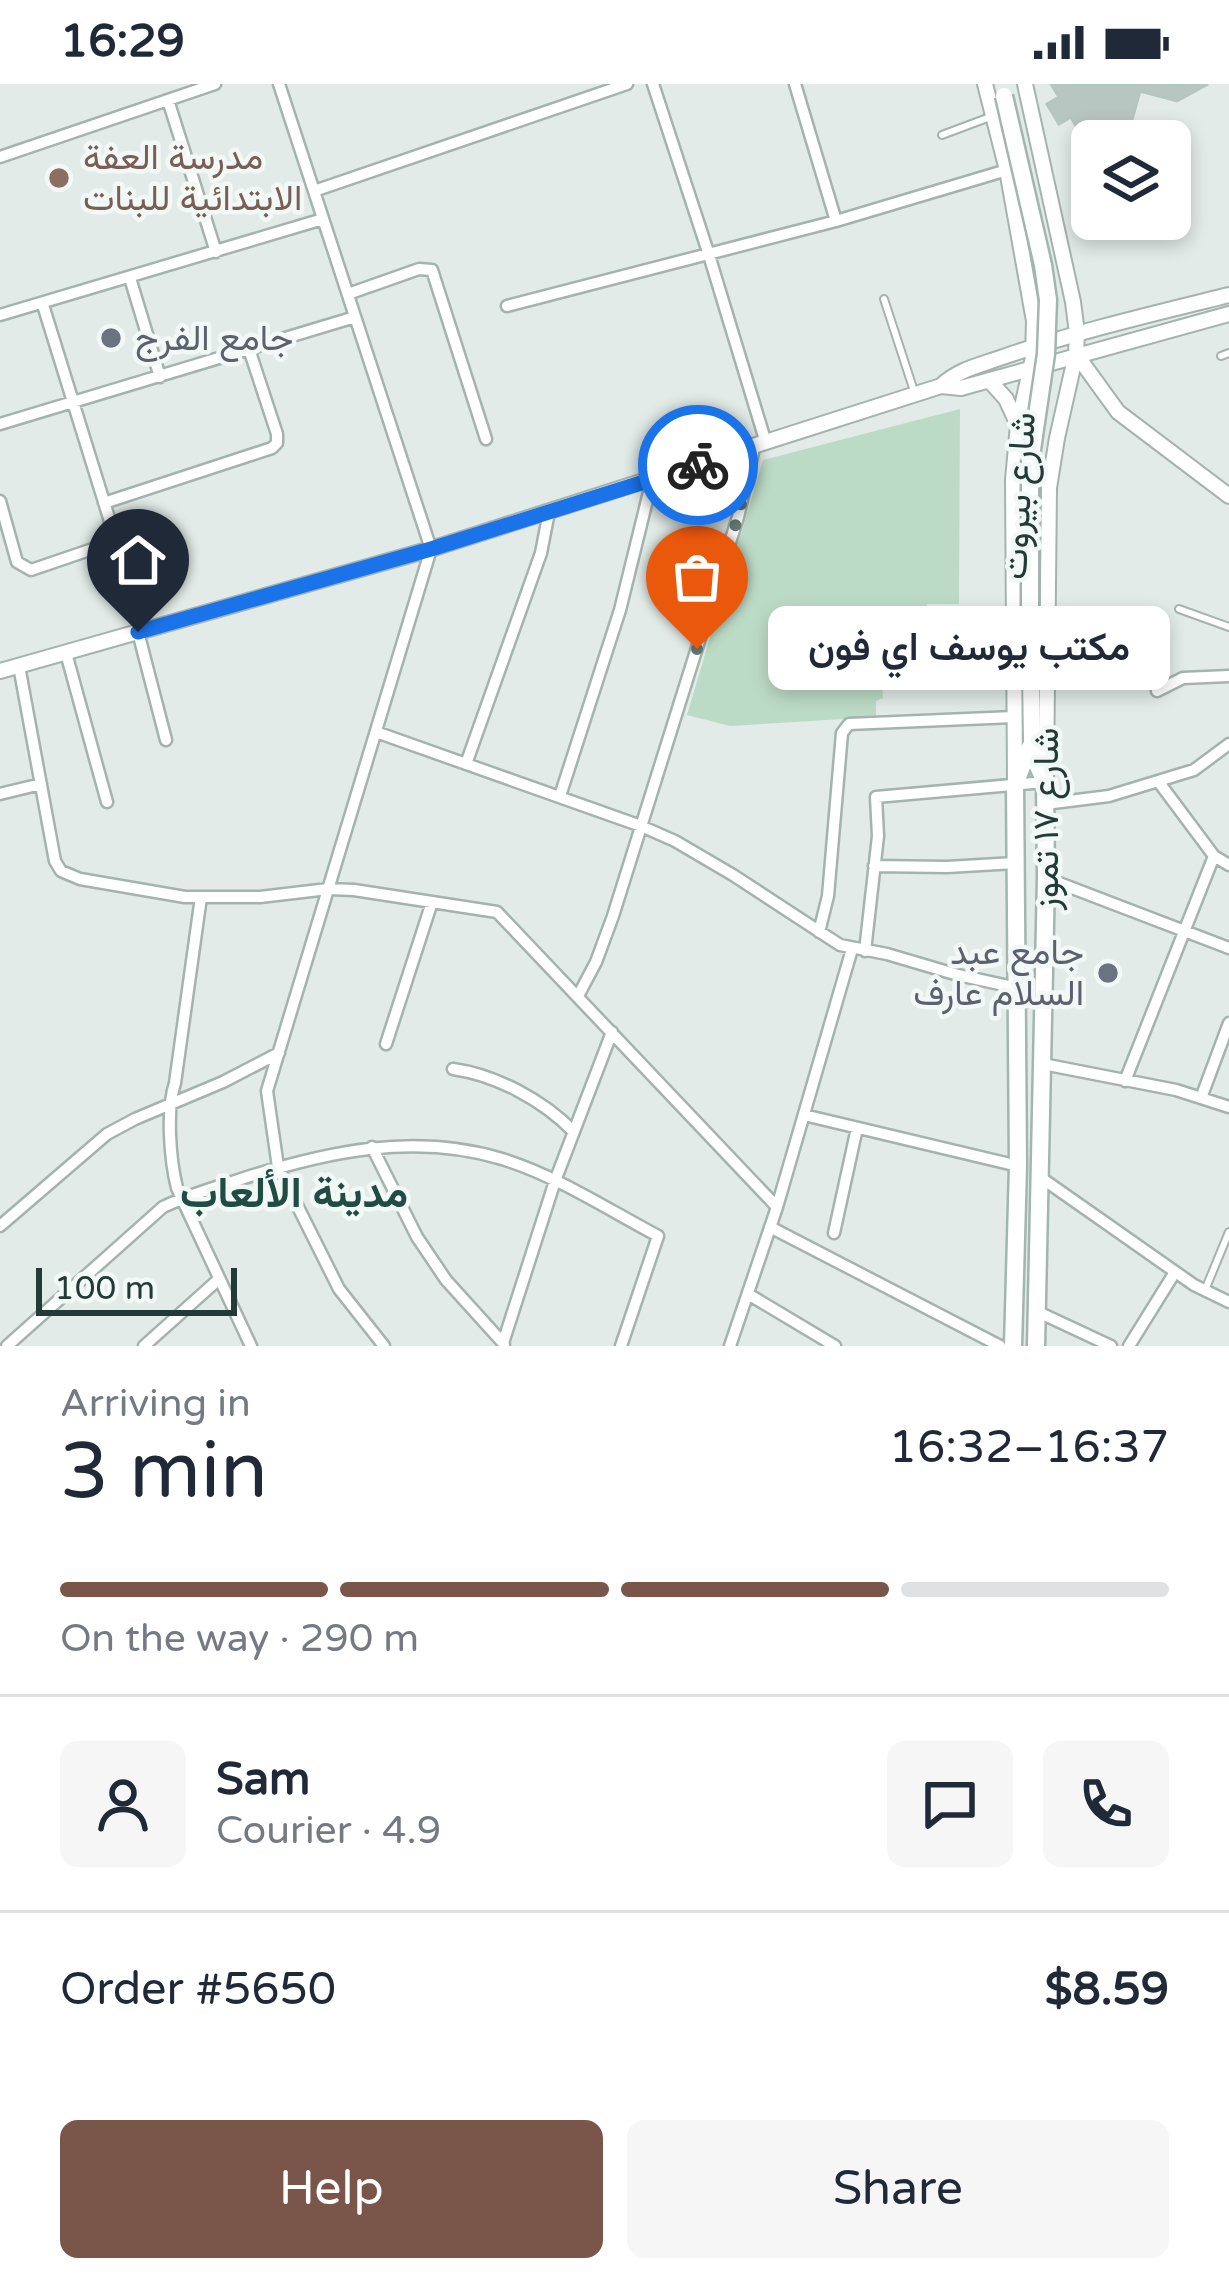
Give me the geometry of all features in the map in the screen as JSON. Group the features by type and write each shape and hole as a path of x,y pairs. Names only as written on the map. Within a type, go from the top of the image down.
{"main road":[{"path":"1003,90 1048,300 1046,354 1030,463 1032,740 1046,782"},
{"path":"1015,784 1032,740"},
{"name":"شارع ١٧ تموز","path":"1036,1346 1046,782"},
{"name":"شارع بيروت","path":"1013,1346 1018,1166 1015,784"}],"street":[{"path":"0,157 168,100 187,88 215,84"},
{"path":"279,84 431,549 267,1091 278,1167 339,1288 384,1346"},
{"path":"314,191 627,84"},
{"path":"578,996 596,962 641,826 760,445 709,255 652,84"},
{"path":"795,84 836,221"},
{"name":"شارع بيروت","path":"985,84 1007,170 1032,309 1034,347 1018,424 1013,521 1015,784"},
{"name":"شارع ١٧ تموز","path":"1025,84 1078,333 1049,488 1046,782"},
{"path":"168,100 216,252"},
{"path":"506,306 836,221 1007,170"},
{"path":"0,315 323,219"},
{"path":"348,294 419,269 433,270 486,439"},
{"path":"130,278 160,377"},
{"path":"0,671 431,549 941,386 958,373 1034,347 1229,295"},
{"path":"43,304 116,541 166,740"},
{"path":"941,386 962,388 1229,314"},
{"path":"0,424 355,317"},
{"path":"104,503 277,443 249,350"},
{"path":"1076,354 1118,412 1229,496"},
{"path":"988,380 1006,399 1018,424"},
{"path":"560,796 620,610 652,479"},
{"path":"0,501 17,562 24,568 31,570 116,541"},
{"path":"466,764 541,553 549,512"},
{"path":"66,652 107,802"},
{"path":"19,666 55,861 61,871 80,879 185,897 260,897 328,889 497,912 777,1207"},
{"path":"1157,691 1183,677 1229,676"},
{"path":"819,932 828,896 844,727 1014,717"},
{"path":"376,732 675,841 819,932 859,950 1018,988"},
{"path":"1045,804 1109,796 1194,770 1229,744"},
{"path":"1158,781 1214,856 1229,865"},
{"path":"730,1346 859,950 878,836 876,796 1046,782"},
{"path":"0,794 41,784"},
{"path":"1125,1081 1214,856"},
{"path":"874,866 1015,863"},
{"path":"1046,878 1229,948"},
{"path":"201,897 171,1105 173,1170 250,1346"},
{"path":"386,1043 432,902"},
{"path":"1201,1098 1229,1023"},
{"path":"504,1344 555,1181 612,1032"},
{"path":"0,1226 106,1134 279,1053"},
{"path":"1043,1064 1229,1107"},
{"path":"452,1069 480,1072 522,1094 574,1132"},
{"path":"804,1115 1018,1166"},
{"path":"834,1233 857,1128"},
{"path":"7,1346 163,1207 278,1167 373,1147 424,1145 504,1160 555,1181 658,1236 620,1346"},
{"path":"373,1147 417,1237 446,1280 504,1344"},
{"path":"1040,1177 1175,1272 1229,1302"},
{"path":"770,1227 1000,1346"},
{"path":"1130,1346 1175,1272"},
{"path":"144,1346 219,1279"},
{"path":"748,1294 835,1346"},
{"path":"1036,1311 1111,1346"}],"lane":[{"path":"942,135 993,116"},
{"path":"884,299 915,394"},
{"path":"1179,609 1229,627"},
{"path":"1205,1290 1229,1232"}],"green space":[{"path":"960,409 959,604 927,604 924,620 912,621 910,646 881,668 883,698 876,701 876,717 730,726 687,715 763,460"}],"building":[{"path":"1051,84 1208,84 1177,101 1140,91 1132,120 1071,117 1059,124 1047,104 1059,97"}],"way so far":[{"path":"697,649 754,448 698,465"}],"place":[{"name":"مدرسة العفة الابتدائية للبنات","path":"59,178"},
{"name":"جامع الفرج","path":"111,338"},
{"name":"مكتب يوسف اي فون","path":"697,649"},
{"name":"جامع عبد السلام عارف","path":"1108,973"}],"district":[{"name":"مدينة الألعاب","path":"294,1193"}],"route":[{"path":"138,632 431,549 698,465"}]}
